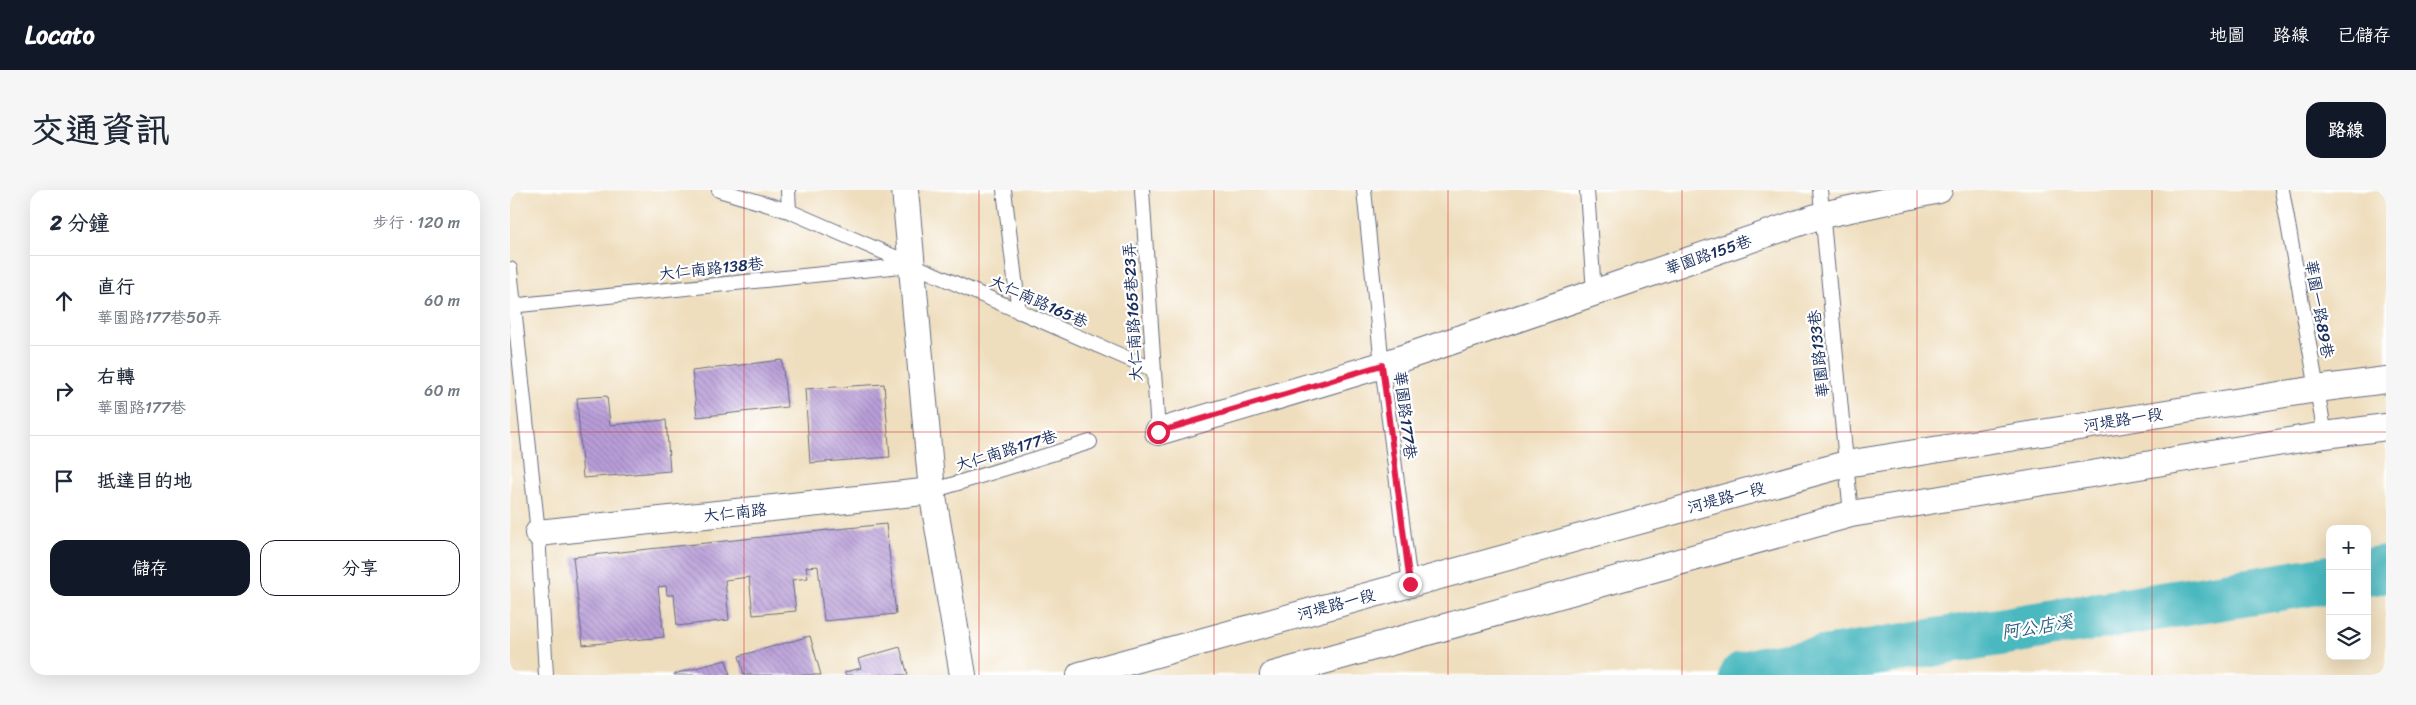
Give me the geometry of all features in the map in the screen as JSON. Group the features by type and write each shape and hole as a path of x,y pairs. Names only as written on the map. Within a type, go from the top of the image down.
{"street":[{"path":"905,190 932,491 962,675"},
{"name":"華園路155巷","path":"1158,432 1382,365 1594,292 1821,202 1939,190"},
{"name":"河堤路一段","path":"1080,675 1846,464 2316,388 2386,380"},
{"path":"1273,675 1851,514 2325,435 2386,427"},
{"name":"大仁南路","path":"538,533 932,491"}],"lane":[{"name":"大仁南路165巷","path":"719,190 789,211 1152,369"},
{"path":"788,190 789,211"},
{"path":"1004,190 1019,312"},
{"name":"大仁南路165巷23弄","path":"1142,190 1152,369 1158,432"},
{"name":"華園路177巷","path":"1364,190 1382,365 1410,584"},
{"path":"1587,190 1594,292"},
{"name":"華園一路89巷","path":"2282,190 2325,435"},
{"name":"華園路133巷","path":"1821,202 1851,514"},
{"name":"大仁南路138巷","path":"512,306 912,265"},
{"path":"510,269 512,306 538,533 546,675"},
{"name":"大仁南路177巷","path":"932,491 1090,442"}],"building":[{"path":"782,360 787,407 697,417 692,371"},
{"path":"884,384 890,457 810,463 805,389"},
{"path":"607,396 610,425 666,420 670,471 583,478 577,398"},
{"path":"886,524 896,614 824,621 818,566 806,567 808,578 792,580 796,611 753,615 749,577 725,580 729,620 677,626 674,595 667,595 666,586 658,587 664,637 583,645 573,557"},
{"path":"810,636 821,675 744,675 739,656"},
{"path":"900,647 908,675 845,675 845,672 861,668 858,659"},
{"path":"726,660 730,675 674,675 674,674"}],"waterway":[{"name":"阿公店溪","path":"2371,571 2386,569"},
{"name":"阿公店溪","path":"1744,675 1762,670 2326,580"}],"route":[{"path":"1158,432 1382,365 1410,584"}]}
